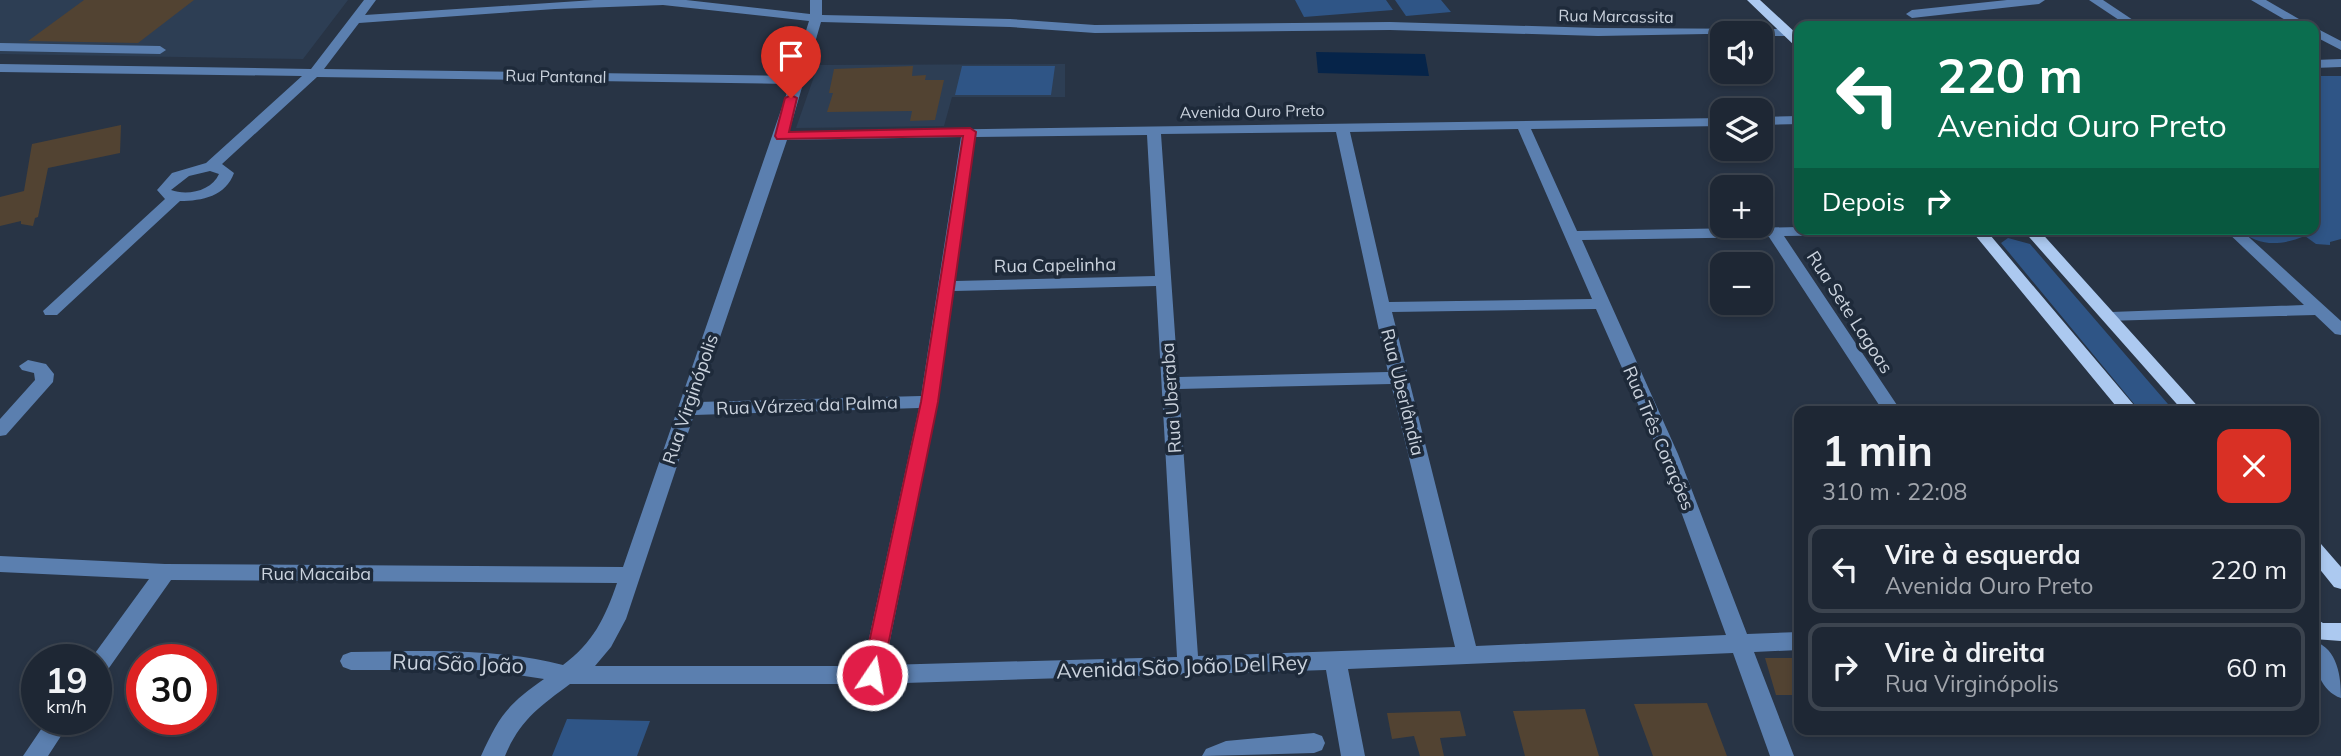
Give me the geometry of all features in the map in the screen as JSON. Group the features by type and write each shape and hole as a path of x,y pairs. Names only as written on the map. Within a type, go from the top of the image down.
{"main road":[{"path":"1753,0 1794,38"},
{"path":"1982,235 2126,406"},
{"path":"2035,235 2189,406"},
{"path":"2319,555 2341,581"},
{"path":"2319,635 2341,632"}],"street":[{"path":"210,167 316,71 370,0"},
{"name":"Rua Virginópolis","path":"492,756 505,729 522,707 588,659 603,641 632,575 685,409 782,136 816,18 816,0"},
{"path":"1912,14 2039,0"},
{"path":"2095,0 2128,21"},
{"path":"2257,0 2296,21"},
{"name":"Rua Marcassita","path":"358,19 555,5 663,1 816,18 996,22 1095,29 1390,26 1598,32 1787,32"},
{"path":"2319,34 2341,46"},
{"path":"0,47 160,50"},
{"path":"2319,64 2341,63"},
{"name":"Rua Pantanal","path":"0,68 796,80"},
{"path":"1773,121 1794,120"},
{"name":"Avenida Ouro Preto","path":"782,136 1710,122"},
{"name":"Rua Três Corações","path":"1523,126 1669,454 1782,756"},
{"name":"Rua Uberlândia","path":"1342,127 1398,377 1468,656"},
{"name":"Rua Uberaba","path":"1154,130 1188,666"},
{"path":"872,675 929,402 970,132"},
{"path":"210,167 221,168 227,173 226,179 205,193 176,197 167,195 164,190 167,183 183,173 210,167"},
{"path":"51,311 176,197"},
{"name":"Rua Sete Lagoas","path":"1775,233 1889,406"},
{"path":"1570,236 1794,233"},
{"path":"2238,235 2341,330"},
{"name":"Rua Capelinha","path":"948,286 1163,281"},
{"path":"1382,307 1602,304"},
{"path":"2111,317 2319,310"},
{"path":"0,430 44,382 45,374 40,368 28,366"},
{"path":"1170,383 1398,377"},
{"name":"Rua Várzea da Palma","path":"685,409 929,402"},
{"name":"Rua Macaiba","path":"0,564 165,572 632,575"},
{"path":"112,647 165,572"},
{"name":"Avenida São João Del Rey","path":"564,675 872,675 1335,661 1794,641"},
{"path":"2319,643 2341,689"},
{"name":"Rua São João","path":"351,661 506,661 533,665 564,675"},
{"path":"1335,661 1353,756"},
{"path":"35,756 50,735"},
{"path":"1214,756 1226,751 1314,743"}],"shaded area":[{"path":"0,0 348,0 303,59 0,54"},
{"path":"1295,0 1386,0 1393,10 1304,17"},
{"path":"1395,0 1441,0 1451,12 1406,16"},
{"path":"1316,52 1425,54 1429,76 1318,73"},
{"path":"1065,64 1065,97 952,97 944,126 796,128 818,65"},
{"path":"962,66 1055,66 1051,95 955,95"},
{"path":"2319,76 2341,76 2341,239 2330,242 2330,245 2316,244 2305,236 2278,243 2246,235 2319,235"},
{"path":"2008,238 2030,244 2170,406 2136,406 2001,243"},
{"path":"567,719 650,721 637,756 552,756"}],"building":[{"path":"84,0 194,0 138,43 28,41"},
{"path":"913,66 912,76 926,75 925,80 944,80 935,120 910,121 912,111 827,112 833,93 829,93 834,69"},
{"path":"121,125 120,153 48,168 38,217 35,218 33,226 21,224 21,221 0,226 0,197 24,191 32,144"},
{"path":"1765,658 1794,658 1794,695 1776,695"},
{"path":"1707,703 1727,756 1653,756 1634,704"},
{"path":"1585,709 1599,756 1525,756 1513,711"},
{"path":"1460,711 1466,736 1440,738 1444,756 1420,756 1414,736 1392,739 1387,713"}],"route":[{"path":"791,98 782,136 970,132 929,402 872,675"}]}
